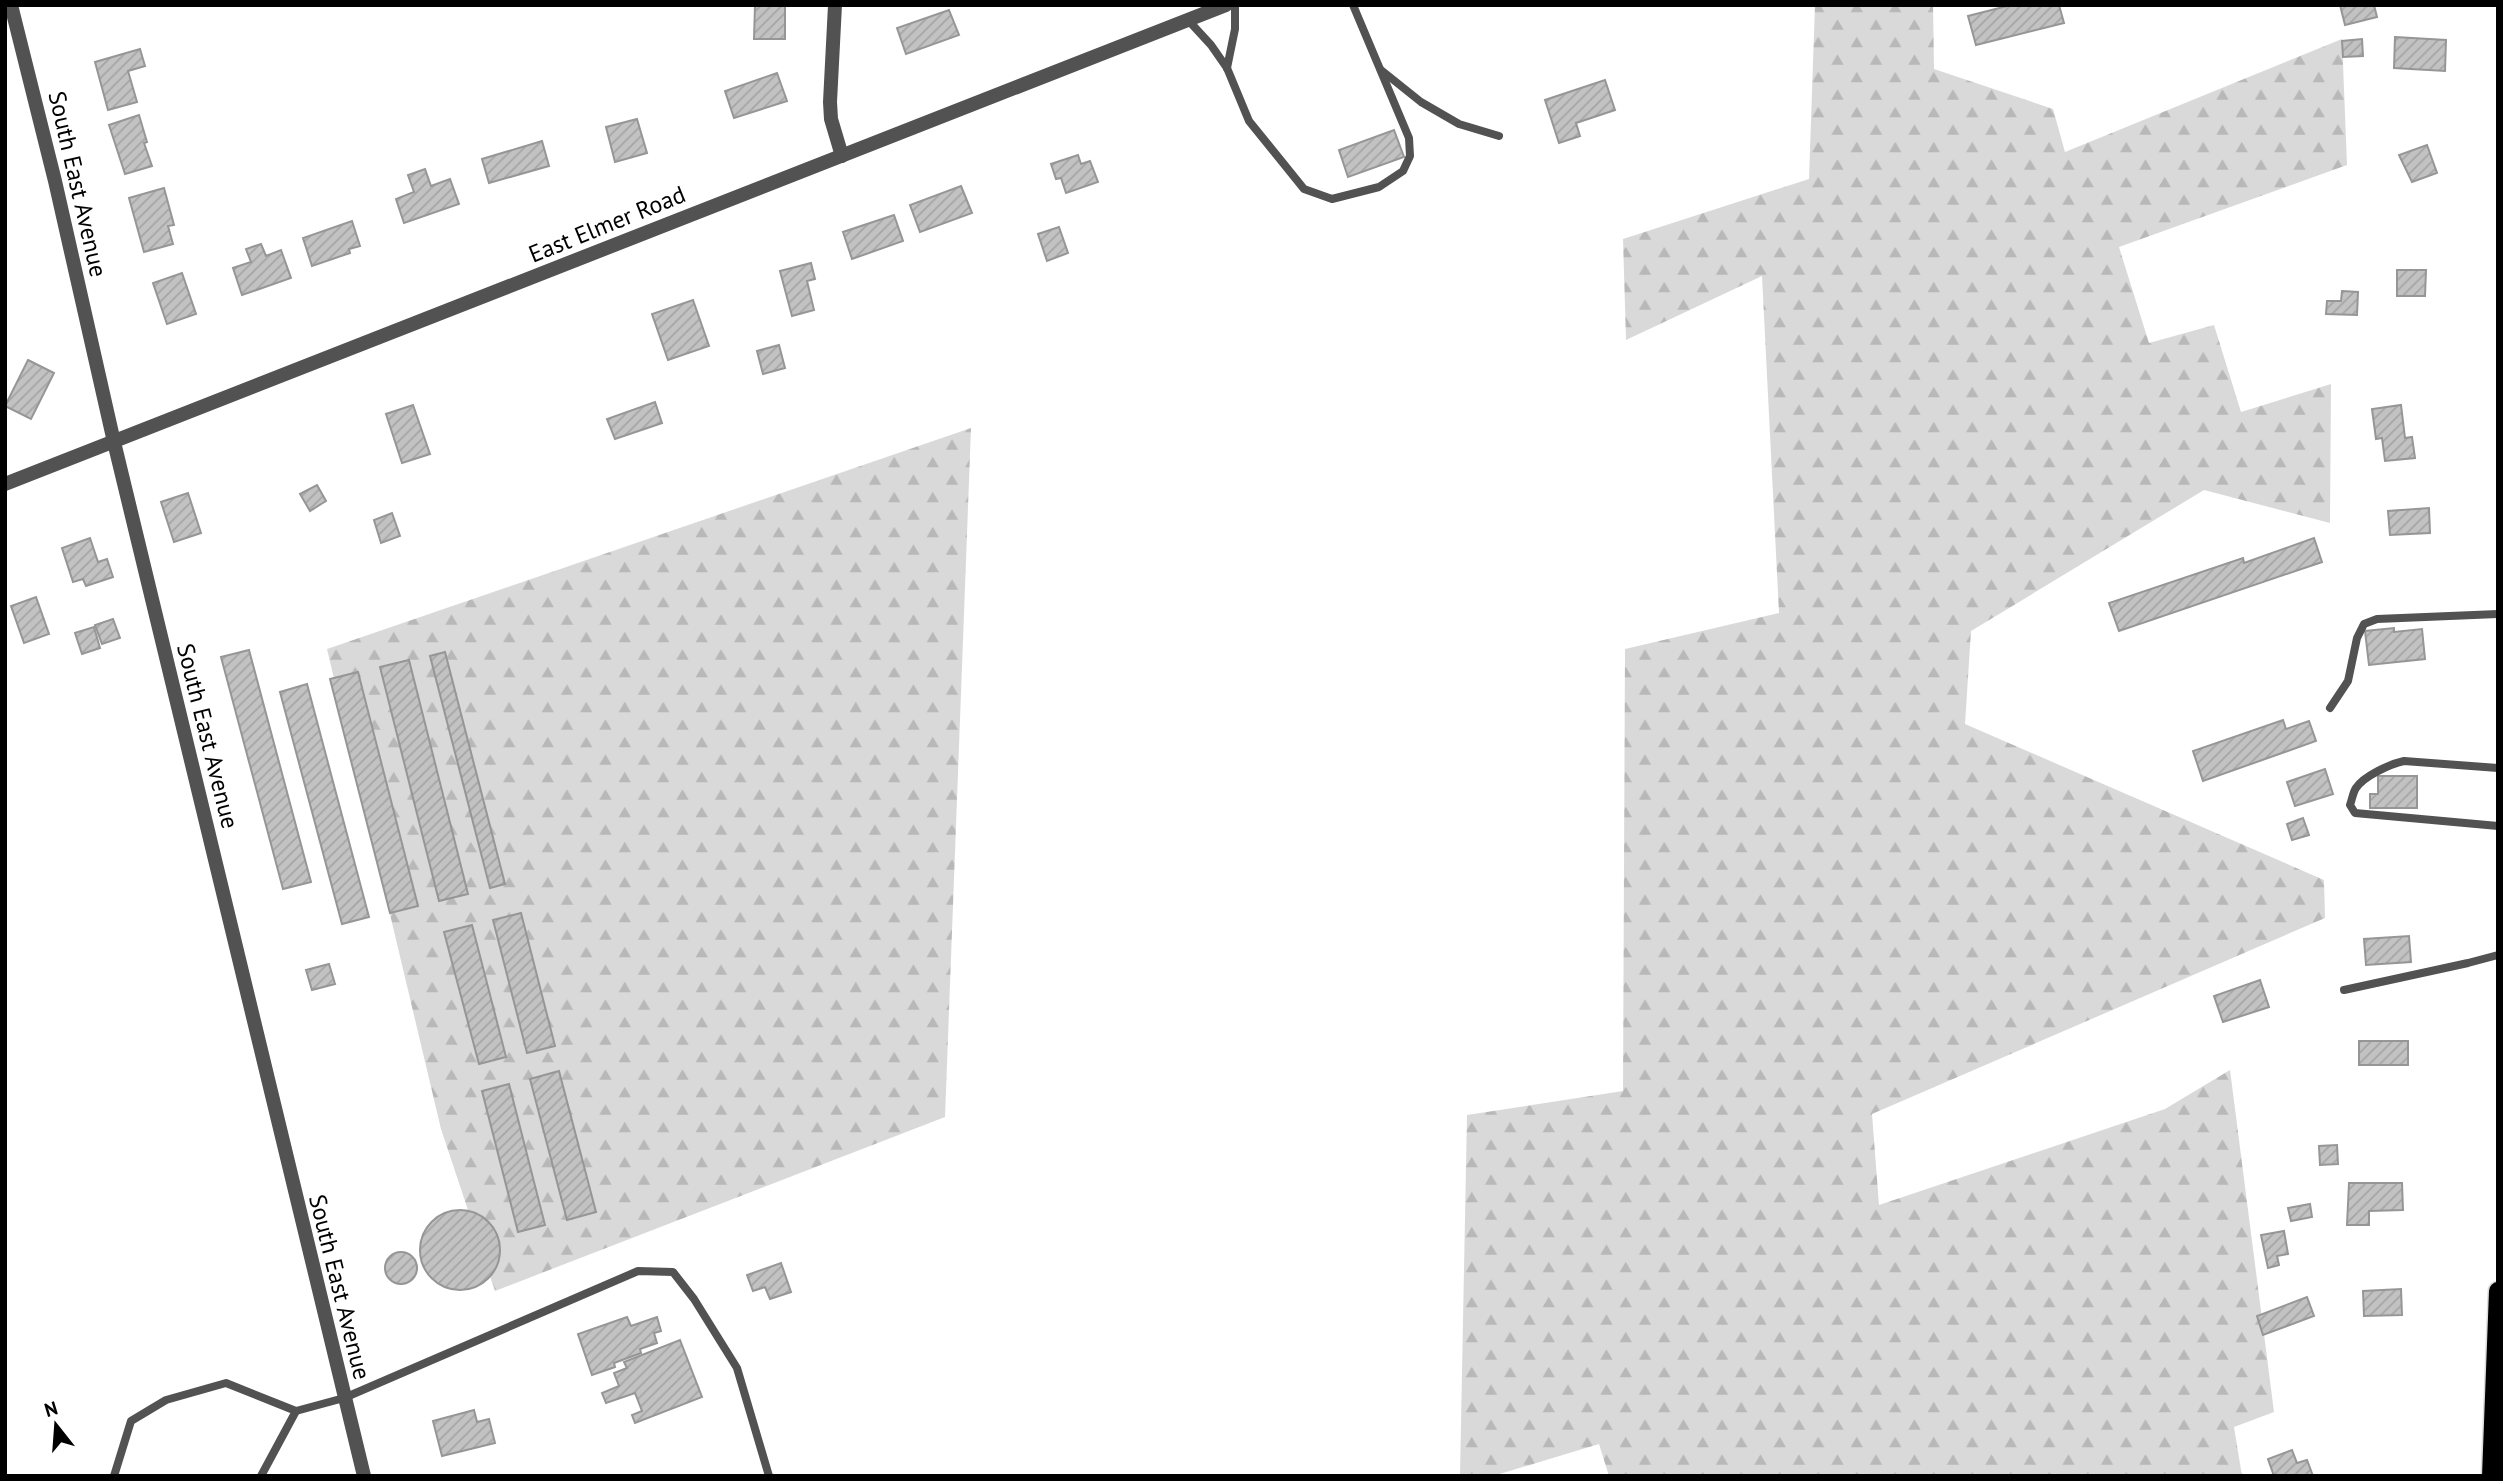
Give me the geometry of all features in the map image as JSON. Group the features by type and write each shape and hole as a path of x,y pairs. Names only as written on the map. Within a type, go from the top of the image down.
{"main road":[{"path":"2491,1476 2498,1291"}],"street":[{"name":"South East Avenue","path":"11,5 364,1476"},
{"path":"835,5 830,102 831,119 842,156"},
{"name":"East Elmer Road","path":"5,484 1226,5"}],"lane":[{"path":"1227,68 1235,29 1235,5"},
{"path":"1188,20 1211,44 1227,68 1250,121 1289,172 1304,189 1332,199 1379,187 1403,171 1410,156 1409,138 1353,5"},
{"path":"1378,68 1421,102 1460,124 1499,136"},
{"path":"2330,708 2348,681 2357,638 2364,624 2377,619 2498,614"},
{"path":"2498,768 2404,761 2381,769 2356,788 2350,805 2355,813 2498,825"},
{"path":"2344,990 2498,954"},
{"path":"114,1476 131,1421 166,1400 226,1383 296,1411 344,1398 638,1271 673,1272 694,1299 737,1368 769,1476"},
{"path":"261,1476 296,1411"}],"green space":[{"path":"1815,5 1933,5 1934,69 2053,109 2065,152 2342,39 2347,165 2119,247 2149,343 2214,325 2241,412 2331,384 2330,523 2204,490 1971,631 1965,724 2324,880 2325,918 1872,1114 1879,1205 2165,1109 2230,1070 2274,1412 2234,1427 2242,1476 1609,1476 1599,1444 1493,1476 1460,1476 1467,1115 1623,1091 1625,649 1779,613 1762,276 1626,340 1623,239 1809,179"},
{"path":"971,428 945,1117 495,1291 441,1129 327,649"}],"building":[{"path":"755,5 785,5 785,39 754,39"},
{"path":"2011,5 2059,5 2064,23 1976,45 1968,16"},
{"path":"2340,5 2374,5 2377,17 2345,25"},
{"path":"949,10 959,35 906,54 897,28"},
{"path":"2395,37 2446,40 2445,71 2394,68"},
{"path":"2362,39 2363,56 2343,57 2342,41"},
{"path":"140,49 145,66 128,71 137,102 108,110 95,62"},
{"path":"777,73 787,101 734,118 725,91"},
{"path":"1605,80 1615,110 1576,123 1580,136 1559,143 1545,100"},
{"path":"139,115 152,166 125,174 109,125"},
{"path":"637,119 647,153 615,162 606,127"},
{"path":"1394,130 1404,157 1348,177 1339,150"},
{"path":"542,141 549,166 489,183 482,159"},
{"path":"2427,145 2437,173 2412,182 2399,155"},
{"path":"1078,155 1081,164 1090,161 1098,182 1066,193 1061,178 1056,179 1051,164"},
{"path":"425,169 431,186 450,179 459,204 404,223 396,199 414,192 408,175"},
{"path":"961,186 972,213 920,232 910,205"},
{"path":"164,188 174,225 168,226 173,244 144,252 129,198"},
{"path":"894,215 903,241 852,259 843,232"},
{"path":"352,221 360,246 349,249 350,253 312,266 303,238"},
{"path":"1059,227 1068,253 1047,261 1038,234"},
{"path":"261,244 266,256 281,250 291,278 242,295 233,268 251,262 246,249"},
{"path":"811,263 815,279 807,281 814,310 792,316 780,271"},
{"path":"2397,270 2426,270 2425,296 2397,296"},
{"path":"182,273 196,314 167,324 153,283"},
{"path":"2342,291 2358,292 2357,315 2326,314 2327,301 2341,301"},
{"path":"693,300 709,346 668,360 652,314"},
{"path":"779,345 785,368 763,374 757,351"},
{"path":"28,360 54,373 31,419 5,406"},
{"path":"655,402 662,423 615,439 607,419"},
{"path":"413,405 430,454 402,463 386,414"},
{"path":"2401,405 2405,438 2412,437 2415,458 2385,461 2382,438 2376,439 2372,409"},
{"path":"317,485 326,501 310,511 300,494"},
{"path":"188,493 201,533 174,542 161,502"},
{"path":"2429,508 2430,533 2390,535 2388,511"},
{"path":"392,513 400,536 381,543 374,520"},
{"path":"90,538 98,562 107,559 113,577 86,586 83,579 73,582 62,548"},
{"path":"2314,538 2322,562 2119,631 2109,603 2243,558 2244,563"},
{"path":"36,597 49,634 24,643 11,606"},
{"path":"113,619 120,638 102,644 95,625"},
{"path":"94,627 100,648 82,654 75,633"},
{"path":"2394,628 2394,632 2422,629 2425,659 2369,665 2365,631"},
{"path":"249,650 311,882 283,889 221,657"},
{"path":"445,652 505,884 490,888 430,656"},
{"path":"409,660 468,894 439,901 380,667"},
{"path":"358,672 418,906 390,913 330,679"},
{"path":"307,684 369,917 342,924 280,692"},
{"path":"2283,720 2286,729 2309,721 2316,741 2203,781 2193,751"},
{"path":"2325,769 2333,794 2295,806 2287,782"},
{"path":"2378,776 2417,776 2417,808 2370,808 2370,794 2378,794"},
{"path":"2303,818 2309,835 2292,840 2287,824"},
{"path":"521,913 555,1046 527,1053 493,920"},
{"path":"472,925 506,1057 479,1064 444,932"},
{"path":"2409,936 2411,962 2366,965 2364,939"},
{"path":"329,964 335,984 312,990 306,970"},
{"path":"2260,980 2269,1007 2223,1022 2214,996"},
{"path":"2359,1041 2408,1041 2408,1065 2359,1065"},
{"path":"559,1071 596,1212 567,1220 530,1079"},
{"path":"509,1084 545,1225 518,1232 482,1091"},
{"path":"2337,1145 2338,1164 2320,1165 2319,1146"},
{"path":"2349,1183 2402,1183 2403,1210 2369,1211 2369,1225 2347,1225"},
{"path":"2310,1204 2312,1217 2291,1221 2288,1208"},
{"path":"452,1210 468,1210 489,1221 500,1242 500,1258 489,1279 468,1290 452,1290 438,1284 426,1272 420,1258 420,1242 426,1228 438,1216"},
{"path":"2284,1231 2288,1254 2277,1256 2279,1265 2268,1268 2261,1235"},
{"path":"401,1252 412,1257 417,1268 412,1279 401,1284 390,1279 385,1268 390,1257"},
{"path":"781,1263 791,1292 770,1299 765,1287 753,1291 747,1275"},
{"path":"2401,1289 2402,1315 2364,1316 2363,1291"},
{"path":"2307,1297 2314,1316 2263,1335 2257,1316"},
{"path":"627,1317 631,1326 657,1317 661,1331 654,1333 657,1343 640,1349 641,1353 614,1363 615,1367 592,1375 578,1334"},
{"path":"680,1340 702,1397 635,1423 632,1415 642,1411 635,1393 606,1403 602,1393 619,1386 614,1373 627,1368 624,1362"},
{"path":"474,1410 477,1422 489,1419 495,1443 442,1456 433,1421"},
{"path":"2292,1450 2297,1463 2307,1460 2313,1476 2274,1476 2268,1459"}]}
